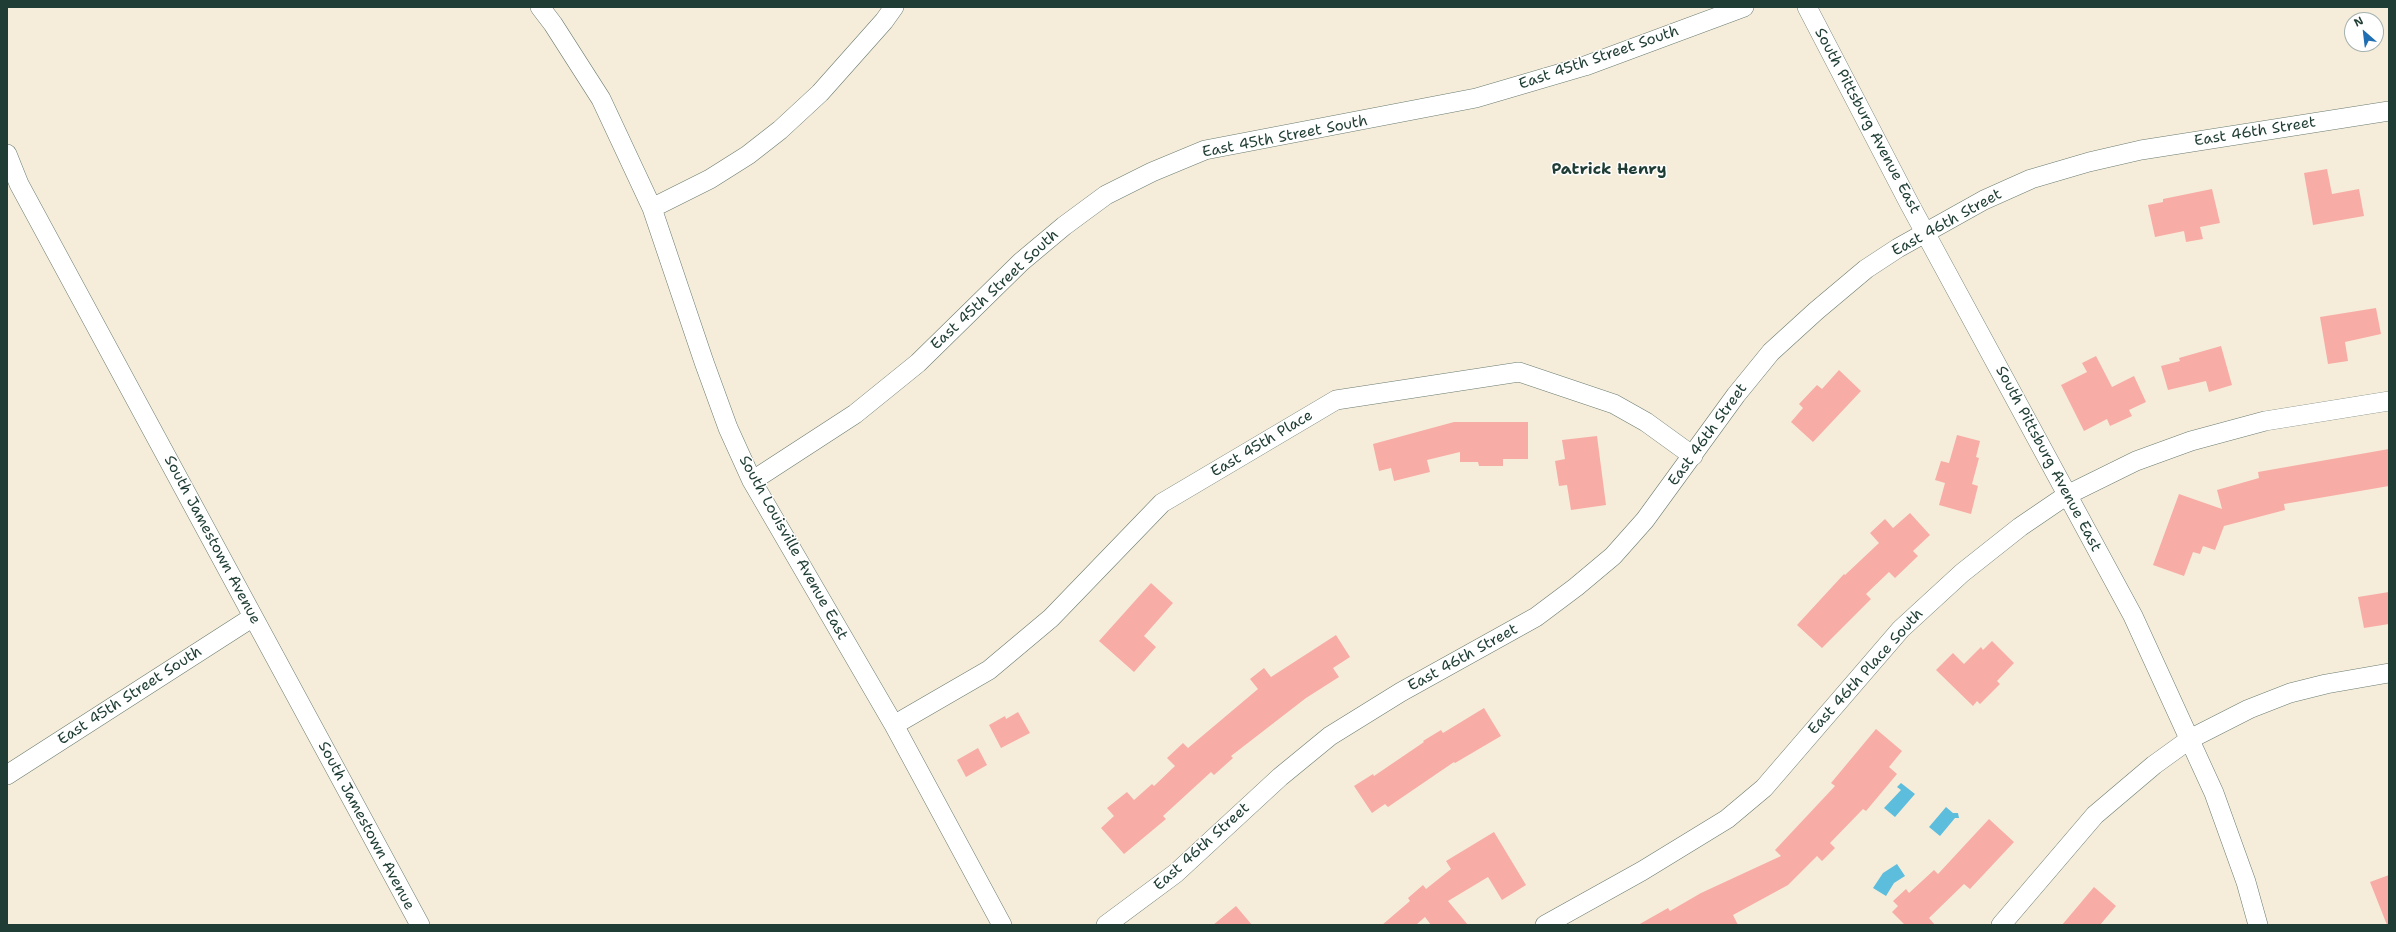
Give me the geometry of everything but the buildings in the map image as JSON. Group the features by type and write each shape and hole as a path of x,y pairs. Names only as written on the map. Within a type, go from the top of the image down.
{"street":[{"name":"South Louisville Avenue East","path":"540,7 553,24 601,99 652,208 728,428 752,481 894,725 1002,925"},
{"path":"652,208 710,179 748,155 780,130 820,93 884,21 894,7"},
{"name":"East 45th Street South","path":"752,481 855,414 918,363 1021,262 1064,226 1106,195 1152,172 1205,150 1476,98 1585,66 1744,7"},
{"name":"South Pittsburg Avenue East","path":"1807,7 1925,232 2133,616 2214,793 2246,882 2258,925"},
{"name":"East 46th Street","path":"1106,925 1176,874 1280,776 1330,736 1401,692 1536,617 1576,587 1613,556 1645,520 1736,395 1771,352 1816,311 1866,269 1925,232 1984,200 2018,185 2089,162 2141,150 2389,111"},
{"name":"South Jamestown Avenue","path":"7,154 27,198 420,925"},
{"name":"East 45th Place","path":"894,725 989,670 1051,618 1162,503 1336,400 1519,372 1614,404 1646,422 1693,456"},
{"name":"East 46th Place South","path":"1545,925 1642,871 1727,819 1764,788 1901,630 1962,573 2020,527 2067,495 2136,461 2191,441 2265,421 2389,401"},
{"name":"East 45th Street South","path":"7,775 253,617"},
{"path":"2001,925 2095,815 2154,765 2190,739 2249,709 2290,693 2326,684 2389,673"}],"water":[{"path":"1901,783 1915,794 1895,817 1884,808 1901,790 1897,787"},
{"path":"1946,807 1953,813 1958,813 1959,818 1955,818 1940,836 1929,827"},
{"path":"1897,864 1905,876 1894,883 1886,896 1873,888 1883,873"}],"district":[{"name":"Patrick Henry","path":"1609,170"}]}
